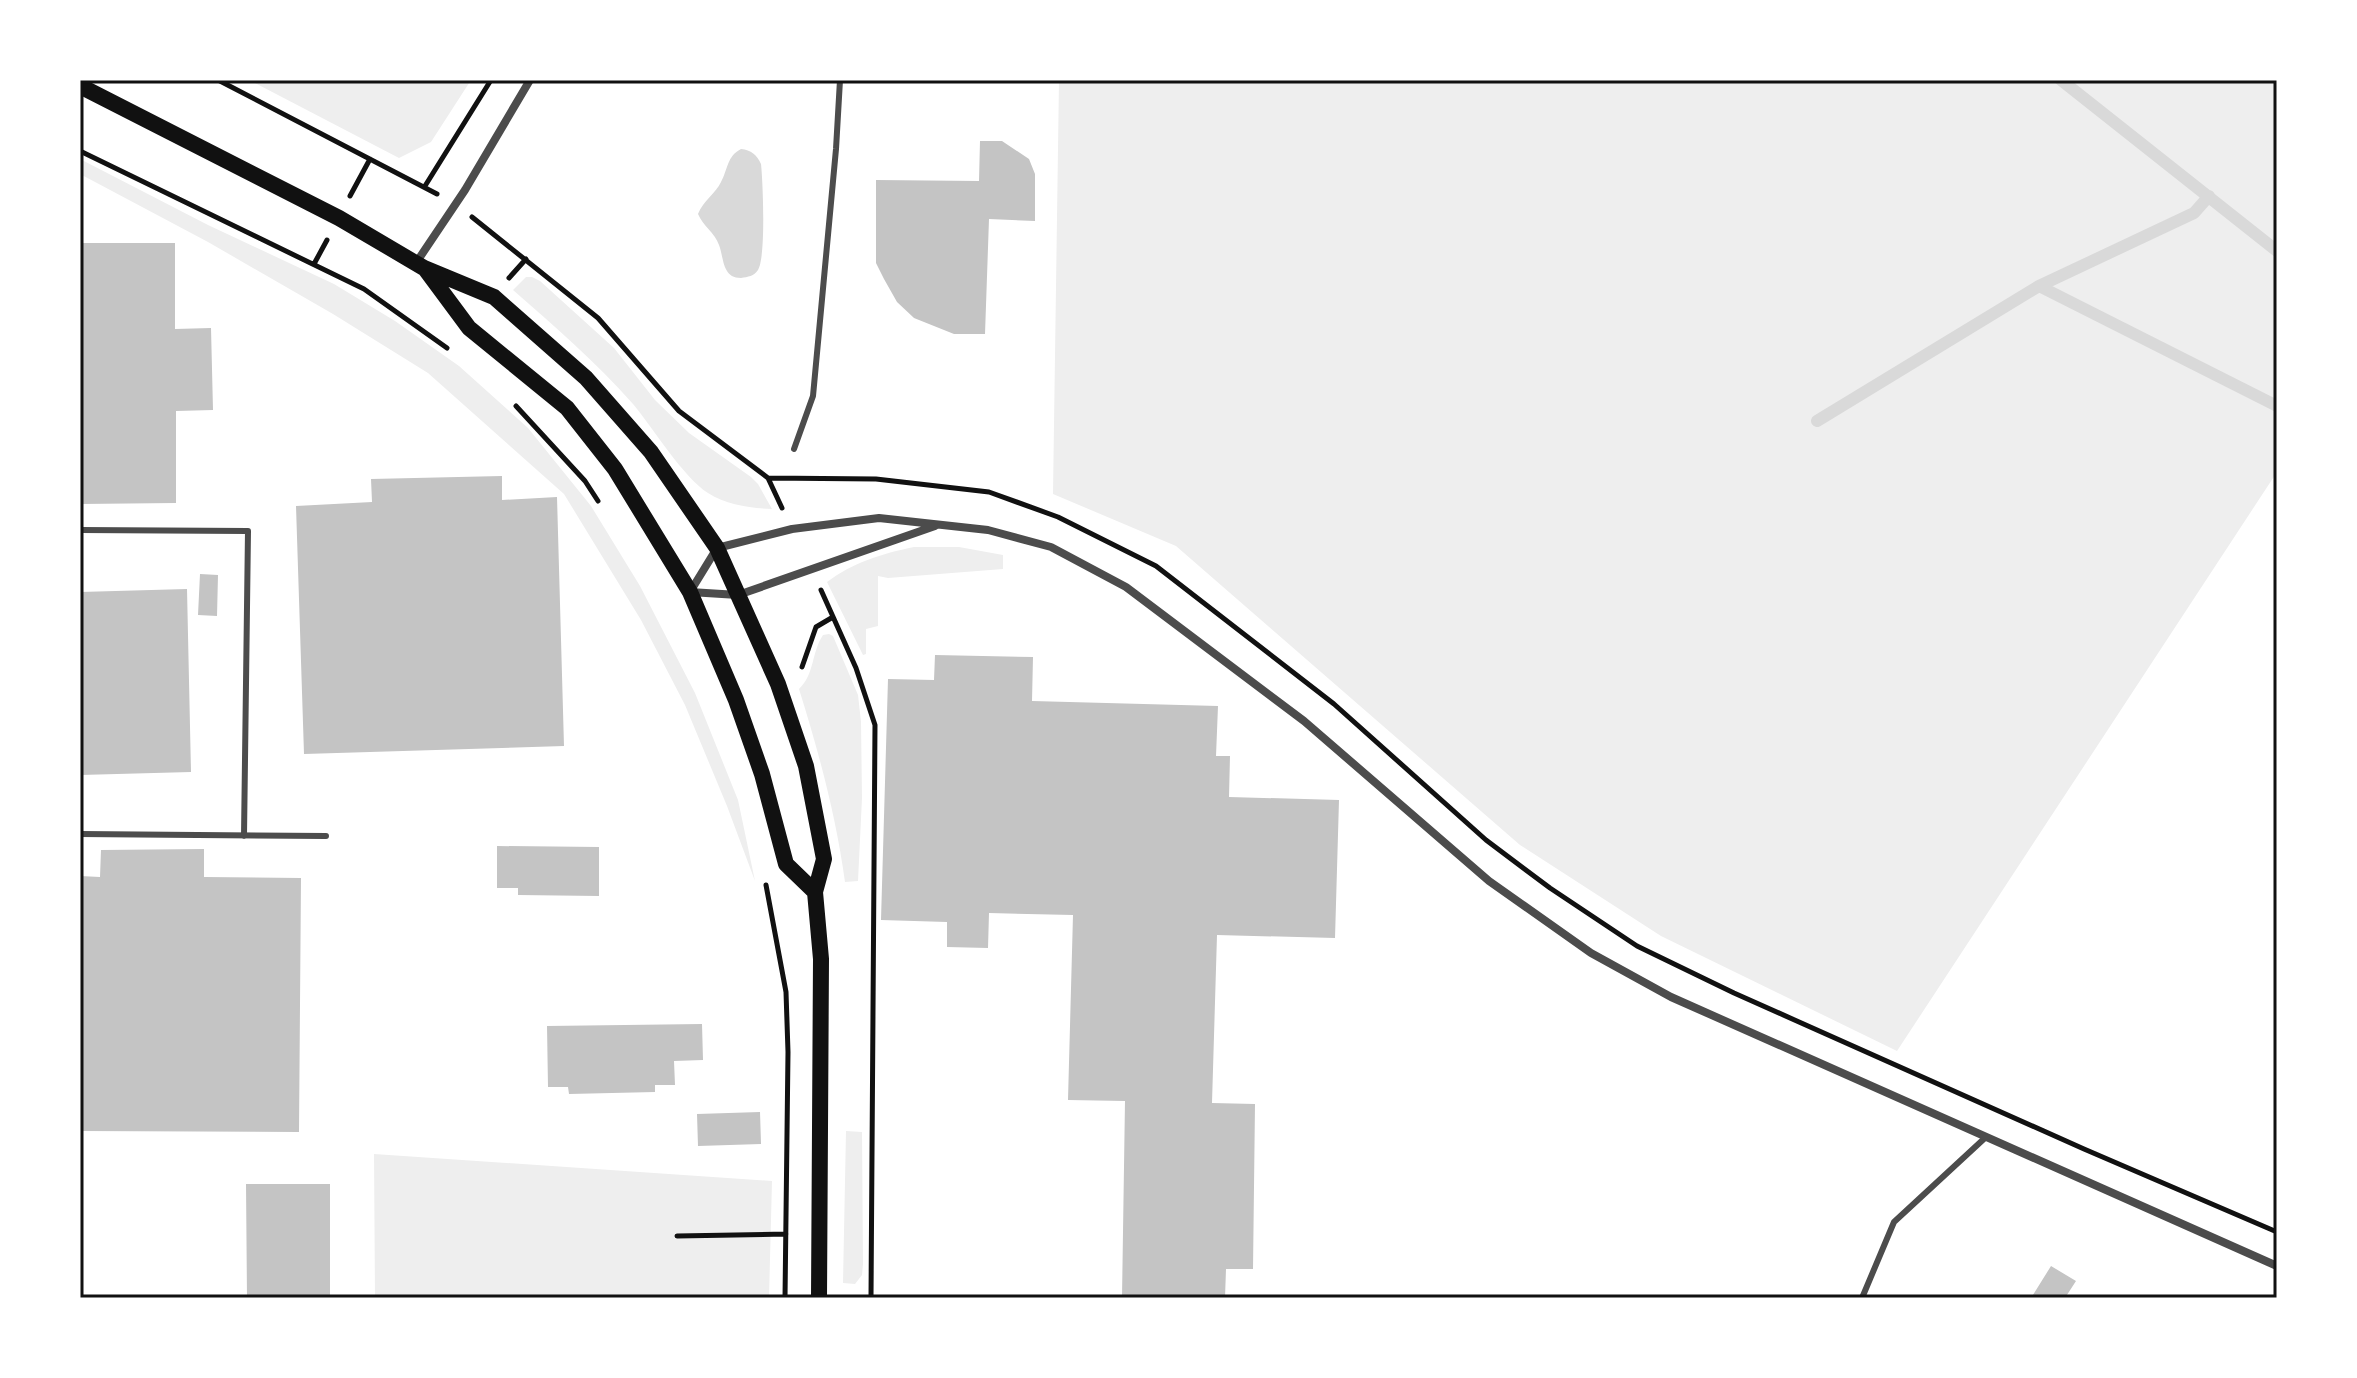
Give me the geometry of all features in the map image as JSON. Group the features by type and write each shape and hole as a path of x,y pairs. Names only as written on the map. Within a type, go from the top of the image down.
{"main road":[{"path":"80,86 339,218 420,265 494,297 586,378 651,452 717,548 778,684 806,766 824,859 815,892 821,959 819,1298"},
{"path":"420,265 469,328 567,408 615,469 690,592 736,700 762,774 786,864 815,892"}],"street":[{"path":"420,265 530,80"},
{"path":"935,526 738,595 690,592 717,548 792,529 879,518 988,530 1051,547 1126,587 1304,721 1489,881 1591,953 1671,997 2277,1266"}],"lane":[{"path":"794,449 813,396 840,80"},
{"path":"80,530 248,531 244,836"},
{"path":"80,834 326,836"},
{"path":"1862,1298 1894,1222 1986,1137"}],"path":[{"path":"425,186 491,80"},
{"path":"80,151 364,289 451,351"},
{"path":"506,396 585,481 600,504"},
{"path":"768,478 876,479 989,492 1058,517 1156,566 1334,704 1486,840 1550,888 1637,946 1734,993 2277,1232"},
{"path":"764,874 786,992 785,1298"},
{"path":"677,1236 819,1233"}],"shaded area":[{"path":"249,80 471,80 431,142 399,158"},
{"path":"1059,80 2277,80 2277,472 1897,1051 1661,936 1520,845 1176,546 1053,494"},
{"path":"741,149 748,150 761,164 763,219 761,262 753,275 741,278 727,271 717,241 698,214 719,186 730,159"},
{"path":"80,159 208,225 334,284 395,321 459,366 528,428 591,506 640,586 695,693 738,800 755,881 685,705 641,620 564,494 428,373 208,242 80,174"},
{"path":"526,277 540,281 614,348 655,400 689,433 751,477 772,509 731,503 698,486 619,389 513,290"},
{"path":"914,547 959,547 1003,555 1003,569 888,578 878,576 878,626 866,629 866,654 863,655 827,582 868,560"},
{"path":"823,635 833,636 858,695 862,798 858,881 845,882 826,785 799,689 808,677 819,642"},
{"path":"846,1131 862,1132 863,1264 862,1275 855,1284 843,1283"},
{"path":"374,1154 772,1181 769,1298 375,1298"}],"building":[{"path":"980,141 1002,141 1029,159 1035,174 1035,221 989,219 985,334 954,334 914,318 897,302 884,279 876,263 876,180 979,181"},
{"path":"80,243 175,243 175,329 211,328 213,410 176,411 176,503 80,504"},
{"path":"502,476 502,500 557,497 564,746 304,754 296,506 372,502 371,479"},
{"path":"200,574 218,575 217,616 198,615"},
{"path":"187,589 191,772 80,775 80,592"},
{"path":"935,655 1033,657 1032,701 1218,706 1216,756 1230,756 1229,797 1339,800 1335,938 1217,935 1212,1103 1255,1104 1253,1269 1226,1269 1225,1298 1122,1298 1125,1101 1068,1100 1073,915 989,913 988,948 947,947 947,922 881,920 888,679 934,680"},
{"path":"497,846 599,847 599,896 518,895 518,888 497,888"},
{"path":"204,849 204,877 301,878 299,1132 80,1131 80,876 100,877 101,850"},
{"path":"702,1024 703,1060 674,1061 675,1085 655,1085 655,1092 569,1094 568,1087 548,1087 547,1026"},
{"path":"760,1112 761,1144 698,1146 697,1114"},
{"path":"246,1184 330,1184 330,1298 247,1298"},
{"path":"2051,1266 2076,1281 2065,1298 2031,1298"}],"waterway":[{"path":"2061,80 2277,251"},
{"path":"1817,421 2039,286 2194,213 2209,196"},
{"path":"2039,286 2277,406"}]}
